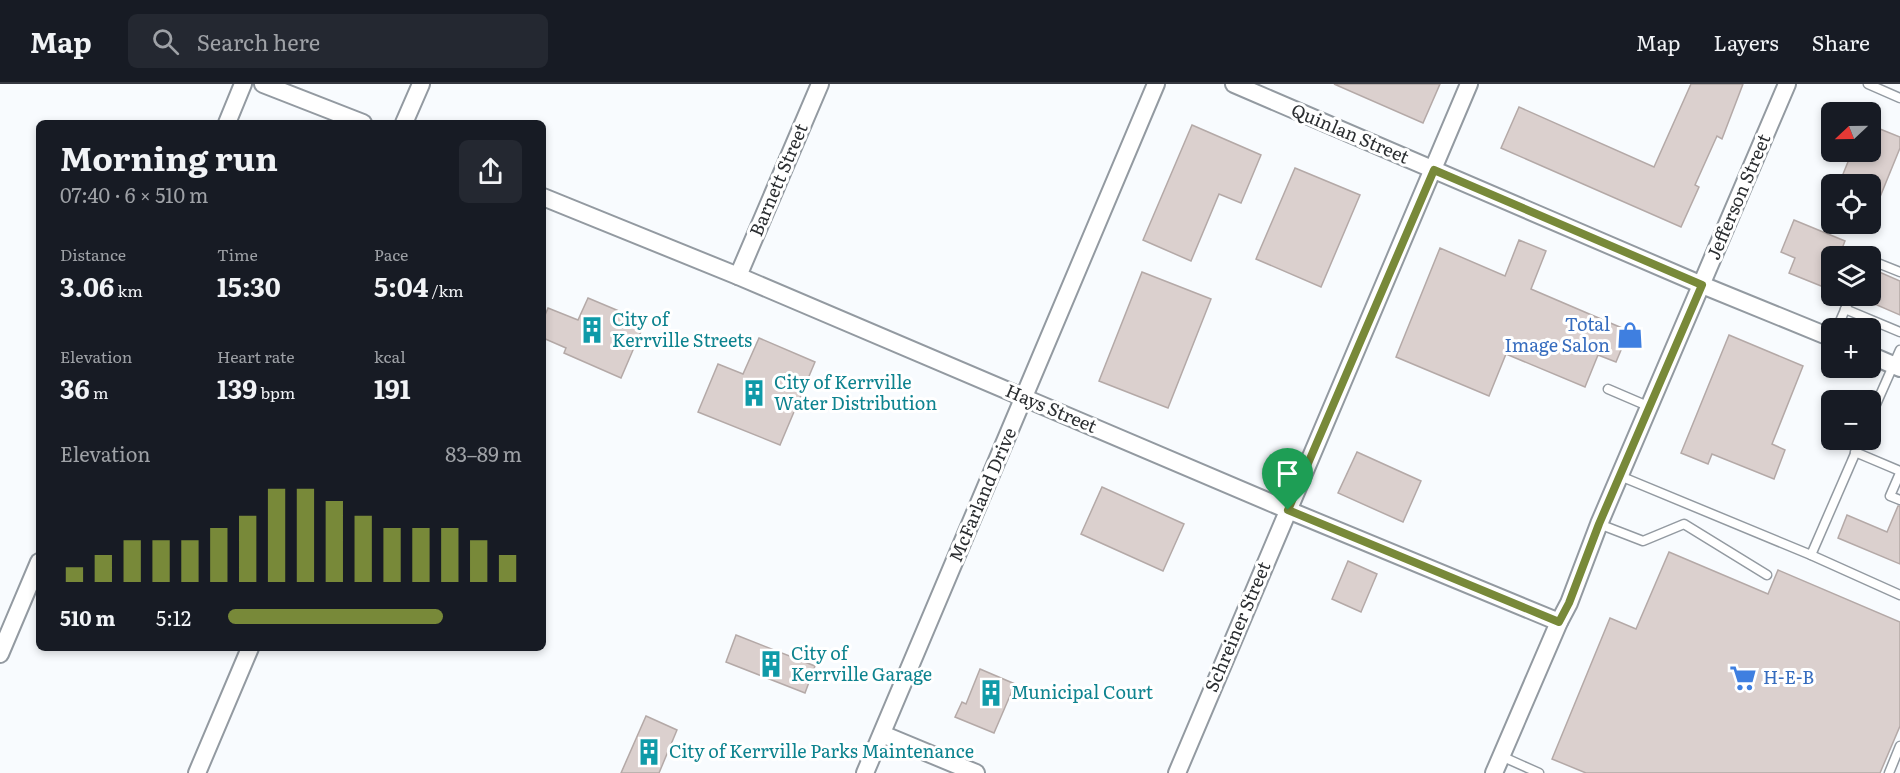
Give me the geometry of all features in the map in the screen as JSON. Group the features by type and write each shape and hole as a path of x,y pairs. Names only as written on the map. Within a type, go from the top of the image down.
{"street":[{"path":"228,120 243,84"},
{"path":"263,84 355,120"},
{"path":"405,120 421,84"},
{"name":"Barnett Street","path":"738,276 820,84"},
{"name":"McFarland Drive","path":"866,773 1156,84"},
{"name":"Quinlan Street","path":"1234,84 1702,285 1821,334"},
{"name":"Schreiner Street","path":"1177,773 1469,84"},
{"name":"Jefferson Street","path":"1494,773 1569,603 1599,524 1787,84"},
{"name":"Hays Street","path":"546,198 738,276 1288,510 1559,622"},
{"path":"1881,357 1898,361"},
{"path":"0,654 36,569"},
{"path":"197,773 249,651"},
{"path":"882,734 976,773"}],"lane":[{"path":"1868,84 1900,98"},
{"path":"1881,264 1900,272"},
{"path":"1841,318 1846,306"},
{"path":"1845,309 1900,332"},
{"path":"1881,396 1898,361"},
{"path":"1608,389 1650,407"},
{"path":"1810,555 1855,452 1900,472 1890,496 1900,500"},
{"path":"1620,476 1810,555 1900,596"},
{"path":"1599,524 1643,541 1684,524 1767,576"},
{"path":"1889,773 1900,746"},
{"path":"1501,756 1539,773"}],"building":[{"path":"1334,84 1440,84 1423,123"},
{"path":"1691,84 1743,84 1722,139 1717,136 1695,185 1699,187 1681,227 1501,148 1519,107 1654,167"},
{"path":"1192,125 1261,155 1241,203 1219,194 1191,261 1143,240"},
{"path":"1881,129 1900,137 1900,148 1881,195 1881,174 1843,174 1848,162 1881,162"},
{"path":"1295,168 1360,195 1321,287 1256,259"},
{"path":"1794,220 1821,231 1821,234 1828,234 1845,241 1843,246 1821,246 1821,286 1789,273 1795,258 1781,252"},
{"path":"1519,240 1546,251 1531,289 1629,331 1616,362 1598,355 1585,387 1506,354 1489,396 1396,357 1440,248 1505,276"},
{"path":"1142,272 1211,299 1168,408 1099,381"},
{"path":"1881,273 1900,281 1900,315 1879,306"},
{"name":"City of Kerrville Streets","path":"588,298 645,322 621,378 564,353 566,348 546,339 548,308 578,320"},
{"path":"1729,335 1803,366 1772,444 1785,450 1774,479 1712,454 1708,464 1681,453"},
{"name":"City of Kerrville Water Distribution","path":"759,338 815,362 780,445 698,412 718,364 743,374"},
{"path":"1357,452 1421,481 1403,522 1338,493"},
{"path":"1102,487 1184,524 1163,571 1081,534"},
{"path":"1900,506 1900,564 1838,538 1847,515 1887,532"},
{"name":"H-E-B","path":"1669,552 1768,594 1778,570 1900,622 1900,726 1880,773 1586,773 1552,759 1610,618 1636,629"},
{"path":"1348,561 1377,574 1361,612 1332,599"},
{"name":"City of Kerrville Garage","path":"736,635 815,666 805,693 726,662"},
{"name":"Municipal Court","path":"980,669 1015,684 994,733 955,717 962,702 966,704"},
{"name":"City of Kerrville Parks Maintenance","path":"646,716 677,730 659,773 621,773"}],"place":[{"name":"City of Kerrville Streets","path":"592,330"},
{"name":"Total Image Salon","path":"1630,335"},
{"name":"City of Kerrville Water Distribution","path":"754,393"},
{"name":"City of Kerrville Garage","path":"771,664"},
{"name":"H-E-B","path":"1743,678"},
{"name":"Municipal Court","path":"991,693"},
{"name":"City of Kerrville Parks Maintenance","path":"649,752"}],"route":[{"path":"1434,170 1702,285 1559,622 1288,510 1434,170"}]}
